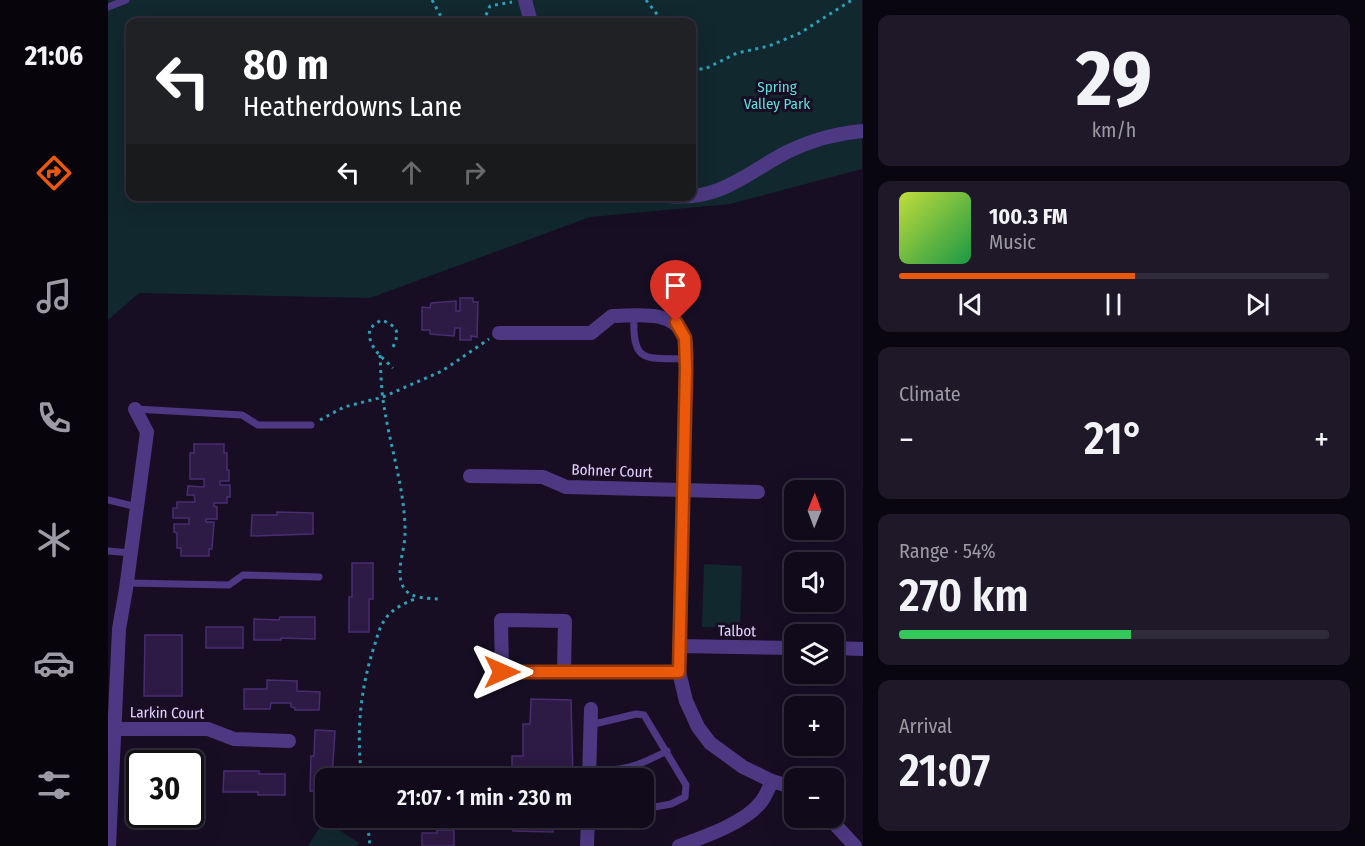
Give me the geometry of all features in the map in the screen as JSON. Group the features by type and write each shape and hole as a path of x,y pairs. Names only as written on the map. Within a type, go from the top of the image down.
{"street":[{"path":"525,0 530,18"},
{"path":"696,196 718,192 805,144 862,131"},
{"path":"499,333 591,333 612,316 665,317 676,322 685,338 686,359 679,672 698,727 710,743 743,767 784,785"},
{"path":"109,846 119,629 147,432 135,410"},
{"name":"Bohner Court","path":"470,476 543,477 566,487 758,492"},
{"path":"564,672 565,621 501,620 502,672 564,672 679,672"},
{"name":"Talbot","path":"679,646 784,648"},
{"path":"844,648 862,649"},
{"path":"589,768 591,709"},
{"name":"Larkin Court","path":"114,729 208,729 234,739 289,741"},
{"path":"679,846 726,827 748,814 761,802 772,781"},
{"path":"587,846 590,828"},
{"path":"838,828 855,846"}],"lane":[{"path":"108,7 126,0"},
{"path":"639,316 635,346 641,355 653,359 686,359"},
{"path":"135,410 242,415 258,425 311,425"},
{"path":"108,500 137,507"},
{"path":"108,551 131,553"},
{"path":"127,583 229,585 243,575 319,577"},
{"path":"590,725 636,714 644,715 686,785 685,797 670,804 654,807"},
{"path":"628,768 640,765 667,751"}],"path":[{"path":"432,0 442,18"},
{"path":"486,18 490,6 519,0"},
{"path":"646,0 660,18"},
{"path":"696,69 705,69 737,53 769,46 800,33 852,0"},
{"path":"393,347 397,331 381,320 375,323 370,328 370,341 393,368"},
{"path":"311,425 344,407 383,397 442,371 499,333"},
{"path":"380,355 383,397 404,515 402,585 409,594 438,598"},
{"path":"361,768 358,736 360,712 373,652 385,619 405,603 420,597"},
{"path":"368,828 370,846"}],"green space":[{"name":"Spring Valley Park","path":"108,0 862,0 862,169 730,204 590,217 370,298 139,293 108,320"},
{"path":"704,564 742,566 740,628 702,627"},
{"path":"319,828 336,828 359,843 357,846 308,846"}],"building":[{"path":"460,298 473,298 473,302 478,302 477,337 471,336 471,340 460,340 460,328 455,328 454,336 430,334 430,330 422,330 422,307 430,308 431,303 456,301 456,311 460,311"},
{"path":"194,444 224,444 224,453 227,453 229,481 220,481 220,485 230,485 230,497 227,497 227,503 214,503 217,507 217,519 206,519 206,522 214,522 212,549 209,549 209,556 181,556 181,548 177,548 177,533 174,532 174,524 189,524 189,518 173,518 173,508 177,508 177,502 195,502 194,495 187,495 188,486 204,487 204,479 190,479 190,453 194,453"},
{"path":"277,512 313,513 313,534 251,536 252,515 277,515"},
{"path":"352,563 373,563 373,599 369,599 369,632 349,632"},
{"path":"280,617 315,617 315,639 254,640 254,619 279,620"},
{"path":"206,627 243,627 243,648 206,648"},
{"path":"145,635 182,635 182,696 144,696"},
{"path":"267,680 297,681 297,691 320,692 319,710 295,710 291,707 291,703 271,703 270,709 244,709 244,689 267,689"},
{"path":"531,699 571,700 573,768 512,768 512,756 523,756 523,724 530,724"},
{"path":"315,730 335,731 333,768 315,768 315,791 310,791 311,756 314,756"},
{"path":"224,771 285,774 285,795 223,792"},
{"path":"513,828 553,828 553,832 513,831"},
{"path":"437,830 454,830 454,846 422,846 422,833 437,833"}],"route":[{"path":"502,672 679,672 686,369 685,338 676,322"}]}
